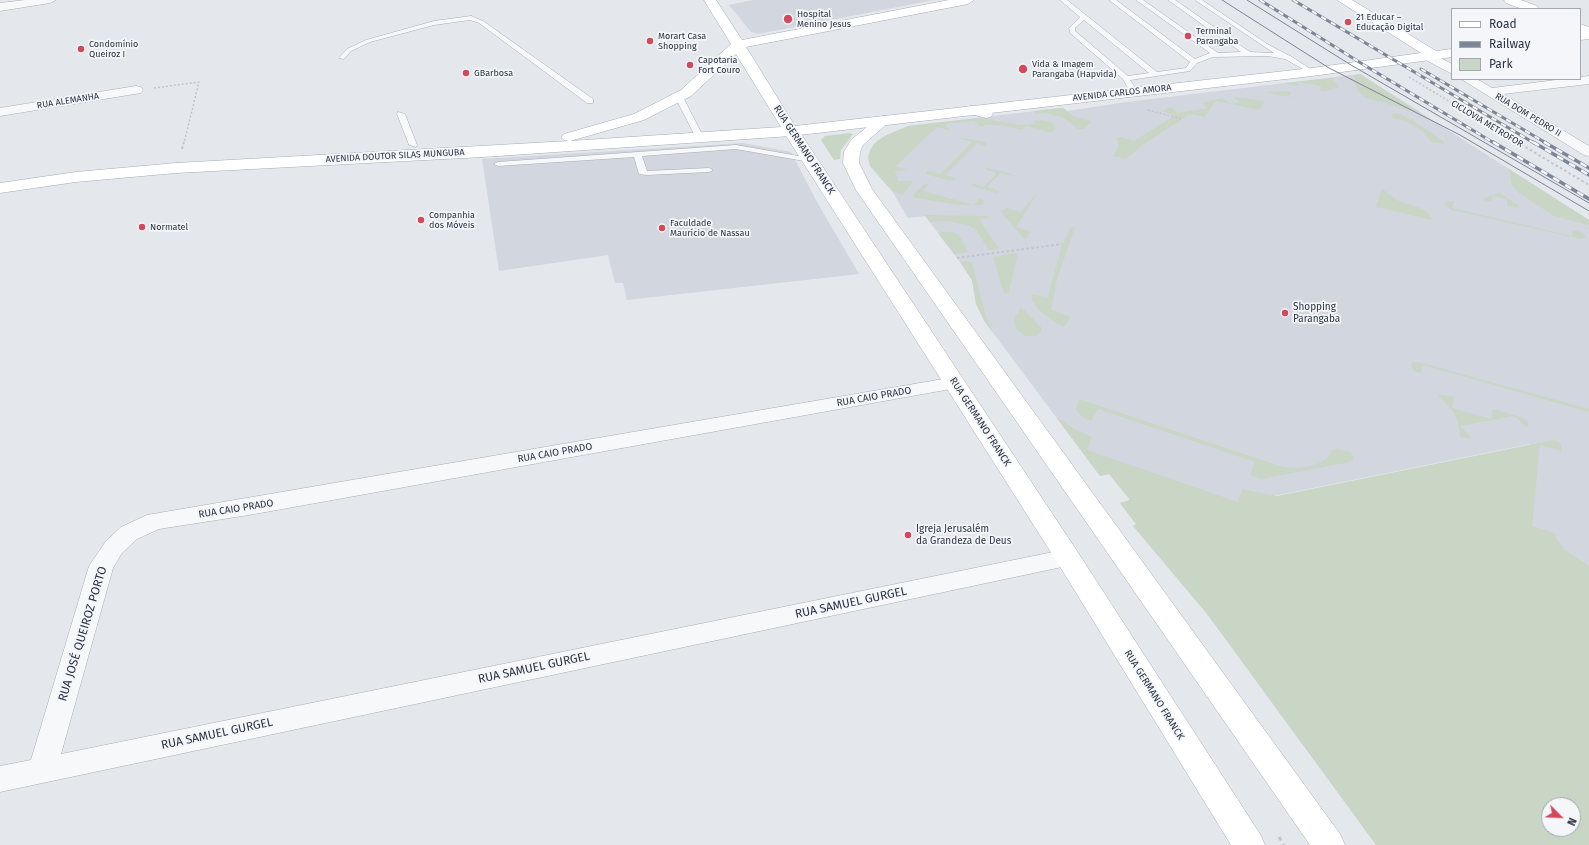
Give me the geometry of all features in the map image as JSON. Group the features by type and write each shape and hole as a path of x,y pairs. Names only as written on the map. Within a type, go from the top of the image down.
{"main road":[{"name":"RUA GERMANO FRANCK","path":"710,0 791,131 1068,558 1249,845"},
{"path":"738,45 968,0"},
{"path":"1343,0 1432,56"},
{"path":"1510,0 1530,8"},
{"name":"AVENIDA DOUTOR SILAS MUNGUBA","path":"0,177 79,167 180,158 572,137 639,117 679,97 686,93 738,45"},
{"name":"AVENIDA CARLOS AMORA","path":"791,131 884,120 983,112 1134,92 1312,72 1451,53"},
{"path":"884,120 856,143 852,152 851,163 864,190 1329,845"},
{"name":"AVENIDA DOUTOR SILAS MUNGUBA","path":"0,188 76,177 176,168 643,150 700,138 791,131"}],"street":[{"path":"0,7 50,0"},
{"path":"1432,56 1451,69"},
{"name":"RUA DOM PEDRO II","path":"1470,80 1589,152"},
{"path":"1490,92 1589,80"},
{"name":"RUA ALEMANHA","path":"0,112 136,90"},
{"name":"RUA CAIO PRADO","path":"155,521 257,506 954,383"},
{"name":"RUA JOSÉ QUEIROZ PORTO","path":"42,770 102,566 114,547 129,533 155,521"},
{"name":"RUA SAMUEL GURGEL","path":"0,779 1068,558"}],"lane":[{"path":"1063,0 1155,74"},
{"path":"1112,0 1194,62"},
{"path":"1139,0 1217,55"},
{"path":"1171,0 1248,54"},
{"path":"1198,0 1265,45 1282,53 1312,72"},
{"path":"1206,0 1276,46 1282,53"},
{"path":"1083,17 1072,28 1072,32 1126,78 1134,92"},
{"path":"342,58 349,50 368,41 434,23 471,18 481,22 590,101"},
{"path":"1126,78 1188,70 1194,62 1217,55 1268,54 1290,58"},
{"path":"679,97 700,138"},
{"path":"401,114 413,145"},
{"path":"498,164 643,150 744,148 810,160"},
{"path":"643,150 642,172 647,174 709,170"}],"path":[{"name":"CICLOVIA METROFOR","path":"1384,62 1589,185"},
{"path":"136,90 199,82 180,158"},
{"path":"957,258 1062,244"}],"shaded area":[{"name":"Hospital Menino Jesus","path":"753,0 934,0 758,34 751,32 729,5"},
{"name":"Shopping Parangaba","path":"1360,74 1589,220 1589,565 1522,524 1530,444 1136,524 1120,503 1130,500 1109,474 1100,476 985,322 976,304 972,280 960,262 925,216 908,218 892,191 870,166 869,153 874,144 884,136 908,126 1044,110 1055,113 1127,102"},
{"name":"Faculdade Maurício de Nassau","path":"743,143 791,152 817,202 859,274 627,300 623,283 615,283 608,255 499,271 482,159"}],"green space":[{"path":"1360,74 1421,113 1366,98 1358,91 1355,82 1354,75"},
{"path":"1332,78 1339,87 1326,91 1320,91 1321,86 1299,82 1297,86 1283,83"},
{"path":"1265,92 1291,92 1289,97"},
{"path":"1233,97 1265,101 1259,110 1230,104 1240,102"},
{"path":"1222,98 1230,104 1216,101 1205,117 1190,114 1144,144 1126,159 1113,156 1118,147 1116,138 1121,137 1134,141 1174,116 1163,111 1167,108 1171,107 1178,113 1207,108 1202,103"},
{"path":"1325,104 1392,118 1393,113 1400,114 1415,122 1444,142 1444,144 1431,142 1424,132 1406,121"},
{"path":"1063,108 1073,116 1091,121 1085,129 1078,129 1064,118 1045,113 1036,114 1034,111"},
{"path":"978,118 1022,125 1035,124 1033,121 1041,120 1051,122 1056,127 1052,133 1026,126 1022,130 1000,125 979,126 974,121 945,124 950,130 937,127 896,166 908,170 895,171 898,181 913,181 903,195 892,191 870,166 868,157 870,150 877,141 889,134 908,126"},
{"path":"849,133 853,134 841,150 840,159 834,160 821,140 825,136"},
{"path":"962,138 985,142 987,146 977,143 945,175 956,178 954,180 947,180 926,174 927,171 941,174 972,142 960,139"},
{"path":"987,168 1009,173 1013,176 1000,173 987,187 1000,191 997,193 972,186 971,183 984,187 997,173 985,169"},
{"path":"1509,169 1589,220 1589,225 1554,216 1519,193 1512,186"},
{"path":"924,184 929,184 923,191 974,205 960,205 915,198 913,196 914,194"},
{"path":"1382,189 1399,201 1423,209 1429,214 1432,220 1376,207"},
{"path":"1038,192 1016,227 1031,231 1026,239 1024,239 1000,211 1007,208 1021,212"},
{"path":"1499,193 1519,206 1519,208 1507,206 1507,199 1493,196 1491,202 1481,199"},
{"path":"980,198 985,202 982,205 974,205"},
{"path":"1447,201 1454,202 1452,208 1572,236 1573,230 1583,233 1586,238 1581,239 1452,210 1444,204"},
{"path":"925,215 986,216 989,218 979,219 999,249 989,250 976,230 970,226 948,221 930,222"},
{"path":"1071,227 1075,227 1057,279 1051,310 1071,317 1064,327 1050,319 1038,309 1032,300 1032,295 1048,297 1061,248"},
{"path":"952,232 959,235 968,252 954,254 938,233"},
{"path":"1013,253 1017,254 1017,257 1009,291 1006,294 1004,293 993,257"},
{"path":"960,262 972,262 986,317 994,334 985,322 976,304 972,280"},
{"path":"1021,307 1041,327 1041,332 1037,336 1026,336 1017,330 1014,319"},
{"path":"1412,362 1418,362 1589,409 1589,412 1423,365 1421,373 1415,372 1411,366"},
{"path":"1439,394 1454,397 1452,408 1491,419 1493,409 1523,418 1527,421 1528,425 1527,427 1514,416 1460,426 1472,438 1463,438 1460,436 1458,422 1454,413 1439,396"},
{"path":"1079,399 1283,467 1298,468 1316,465 1327,458 1333,450 1337,449 1350,452 1354,458 1350,462 1261,479 1250,475 1255,462 1098,409 1091,421 1082,417 1076,410"},
{"path":"1056,417 1074,429 1092,437 1087,450 1238,502 1242,489 1277,496 1553,440 1558,441 1561,444 1561,451 1540,445 1532,526 1555,533 1557,540 1565,550 1589,565 1589,845 1376,845 1207,614 1133,526 1136,524 1120,503 1130,500 1109,474 1100,476"}],"tram line":[{"path":"1222,0 1329,68 1460,135 1589,211"},
{"path":"1247,0 1351,65 1589,203"}],"railway":[{"path":"1260,0 1364,65 1494,143"},
{"path":"1293,0 1534,143"},
{"path":"1421,69 1546,143"},
{"path":"1493,142 1589,199"},
{"path":"1533,142 1589,175"},
{"path":"1544,142 1589,168"}],"place":[{"name":"Hospital Menino Jesus","path":"788,19"},
{"name":"21 Educar – Educação Digital","path":"1348,22"},
{"name":"Terminal Parangaba","path":"1188,36"},
{"name":"Morart Casa Shopping","path":"650,41"},
{"name":"Condomínio Queiroz I","path":"81,49"},
{"name":"Capotaria Fort Couro","path":"690,65"},
{"name":"Vida & Imagem Parangaba (Hapvida)","path":"1023,69"},
{"name":"GBarbosa","path":"466,73"},
{"name":"Companhia dos Móveis","path":"421,220"},
{"name":"Normatel","path":"142,227"},
{"name":"Faculdade Maurício de Nassau","path":"662,228"},
{"name":"Shopping Parangaba","path":"1285,313"},
{"name":"Igreja Jerusalém da Grandeza de Deus","path":"908,535"}]}
